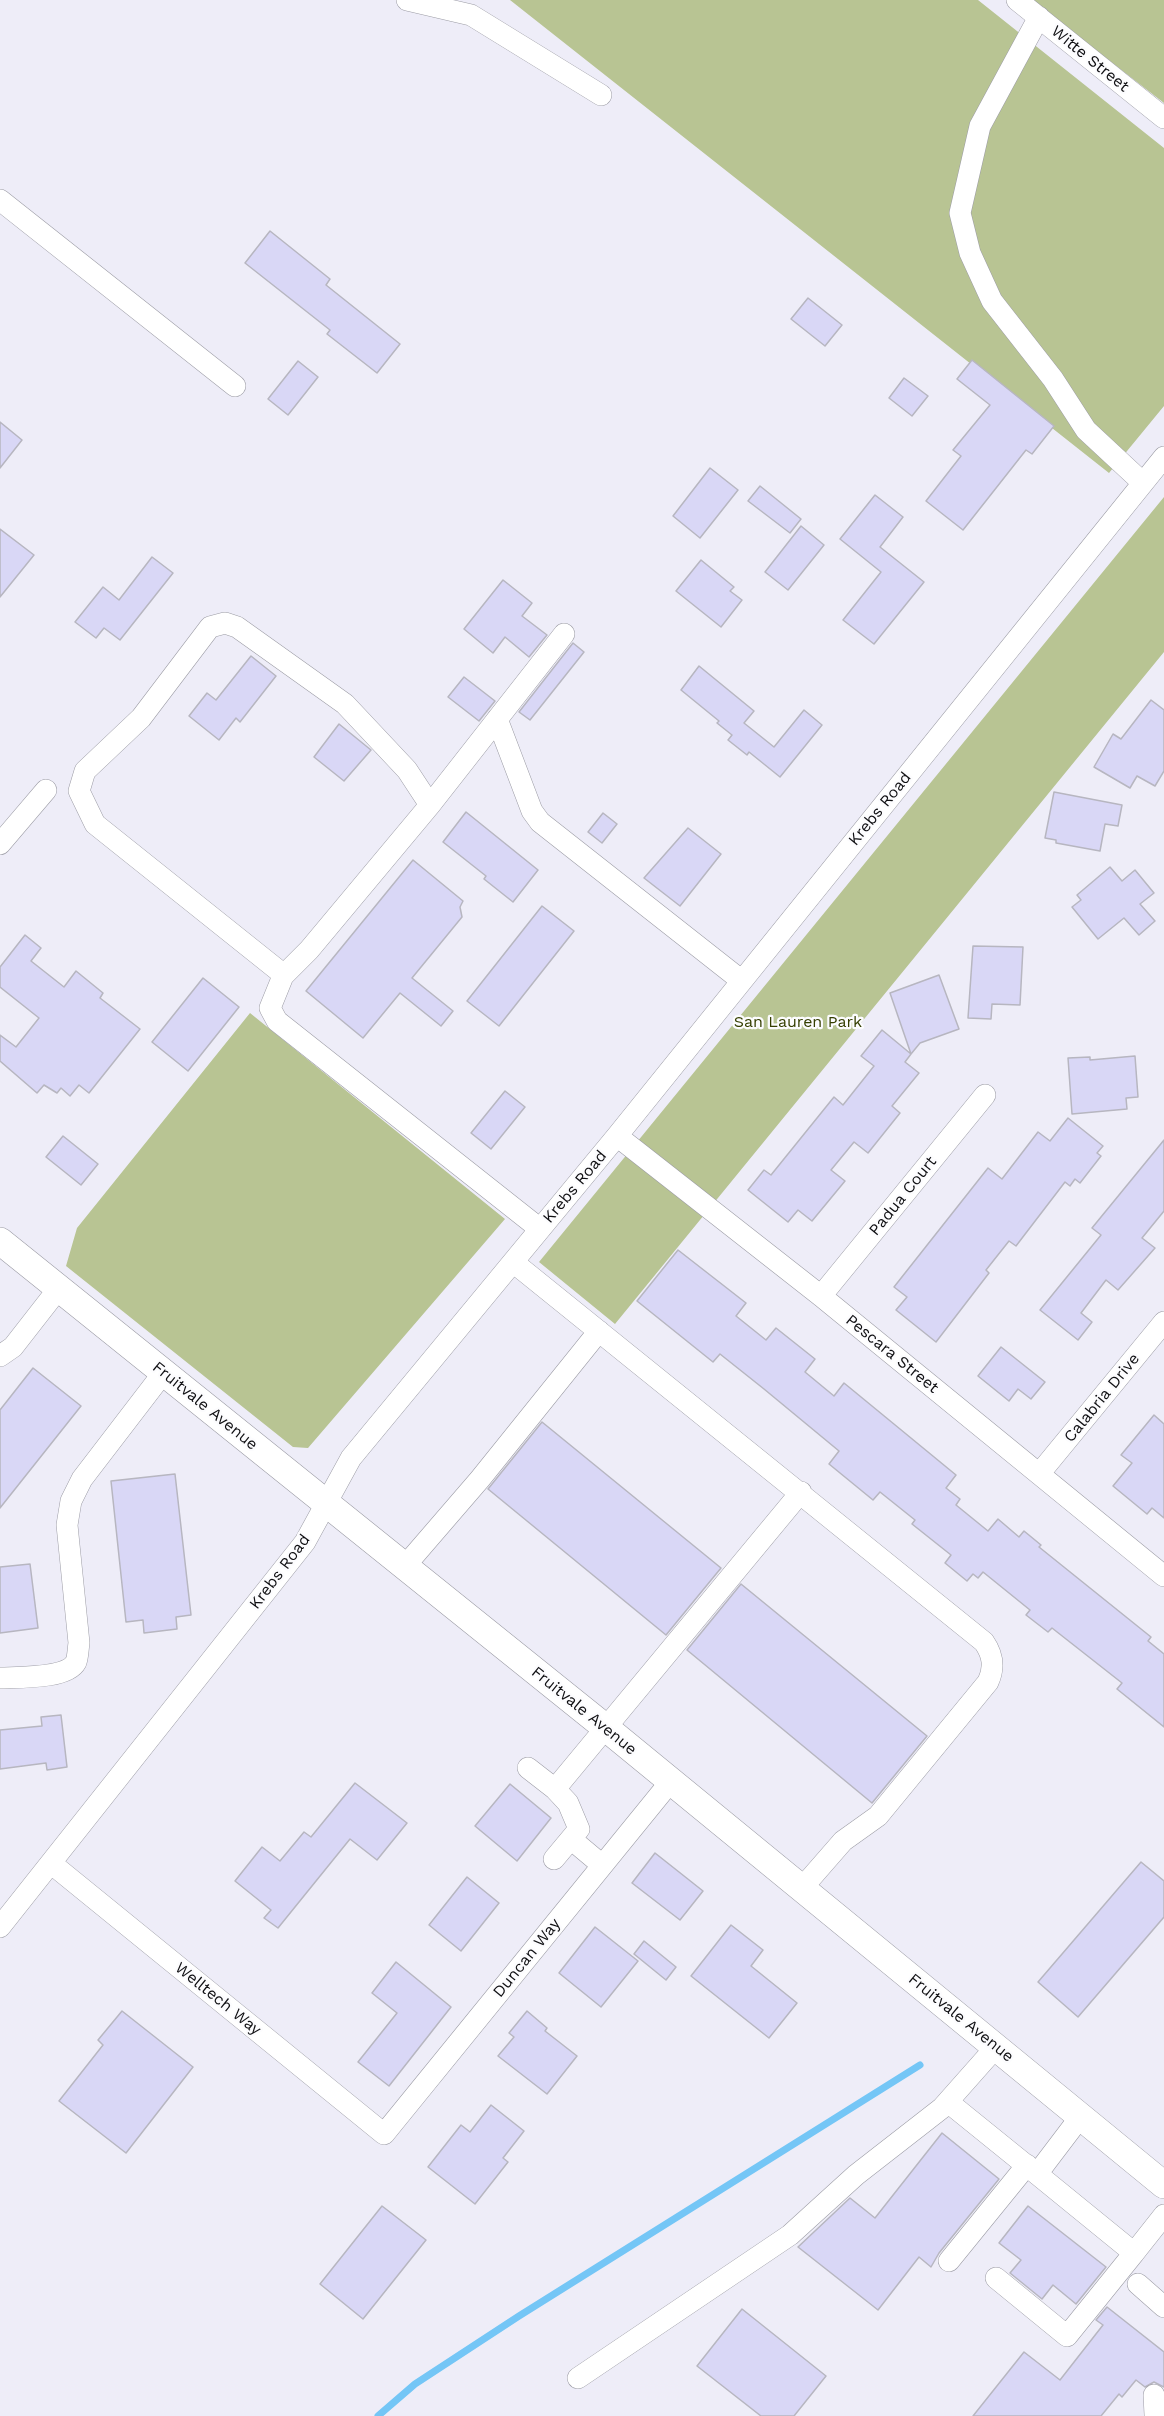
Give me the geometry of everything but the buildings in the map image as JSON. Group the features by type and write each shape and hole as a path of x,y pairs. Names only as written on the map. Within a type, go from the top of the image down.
{"main road":[{"name":"Fruitvale Avenue","path":"0,1241 606,1728 1164,2185"}],"street":[{"path":"407,0 471,15 601,95"},
{"name":"Witte Street","path":"1017,0 1164,118"},
{"path":"1039,17 980,126 960,213 970,253 992,301 1053,379 1086,430 1143,483"},
{"path":"0,200 235,386"},
{"name":"Krebs Road","path":"0,1927 305,1542 351,1458 617,1136 1164,457"},
{"path":"284,975 95,824 79,791 80,781 90,764 141,718 210,627 225,623 237,627 345,704 406,770 430,806"},
{"path":"540,1228 277,1021 270,1008 284,975 309,950 430,806 564,634"},
{"path":"497,719 532,811 540,822 742,981"},
{"path":"0,844 46,790"},
{"name":"Padua Court","path":"821,1296 985,1095"},
{"name":"Pescara Street","path":"617,1136 821,1296 1164,1576"},
{"path":"513,1262 801,1492 984,1642 990,1651 993,1671 988,1682 878,1816 838,1846 802,1888"},
{"path":"0,1356 13,1347 59,1288"},
{"name":"Calabria Drive","path":"1039,1474 1164,1322"},
{"path":"405,1566 480,1479 599,1331"},
{"path":"0,1678 51,1675 68,1671 76,1661 79,1643 67,1525 71,1501 82,1479 164,1372"},
{"path":"555,1789 801,1492"},
{"path":"528,1768 555,1789 568,1803 579,1829 554,1859"},
{"name":"Duncan Way","path":"384,2134 671,1781"},
{"path":"571,1839 602,1865"},
{"name":"Welltech Way","path":"52,1864 384,2134"},
{"path":"578,2378 790,2235 856,2175 948,2102 996,2047"},
{"path":"948,2102 1134,2253"},
{"path":"949,2261 1081,2116"},
{"path":"996,2278 1067,2336 1164,2215"},
{"path":"1138,2284 1164,2307"}],"green space":[{"path":"510,0 978,0 1164,148 1164,406 1109,473"},
{"path":"1031,0 1164,0 1164,103"},
{"name":"San Lauren Park","path":"1164,497 1164,652 615,1324 539,1262"},
{"path":"250,1013 505,1219 308,1448 293,1447 66,1266 77,1228"}],"waterway":[{"path":"378,2416 415,2384 519,2316 920,2065"}]}
